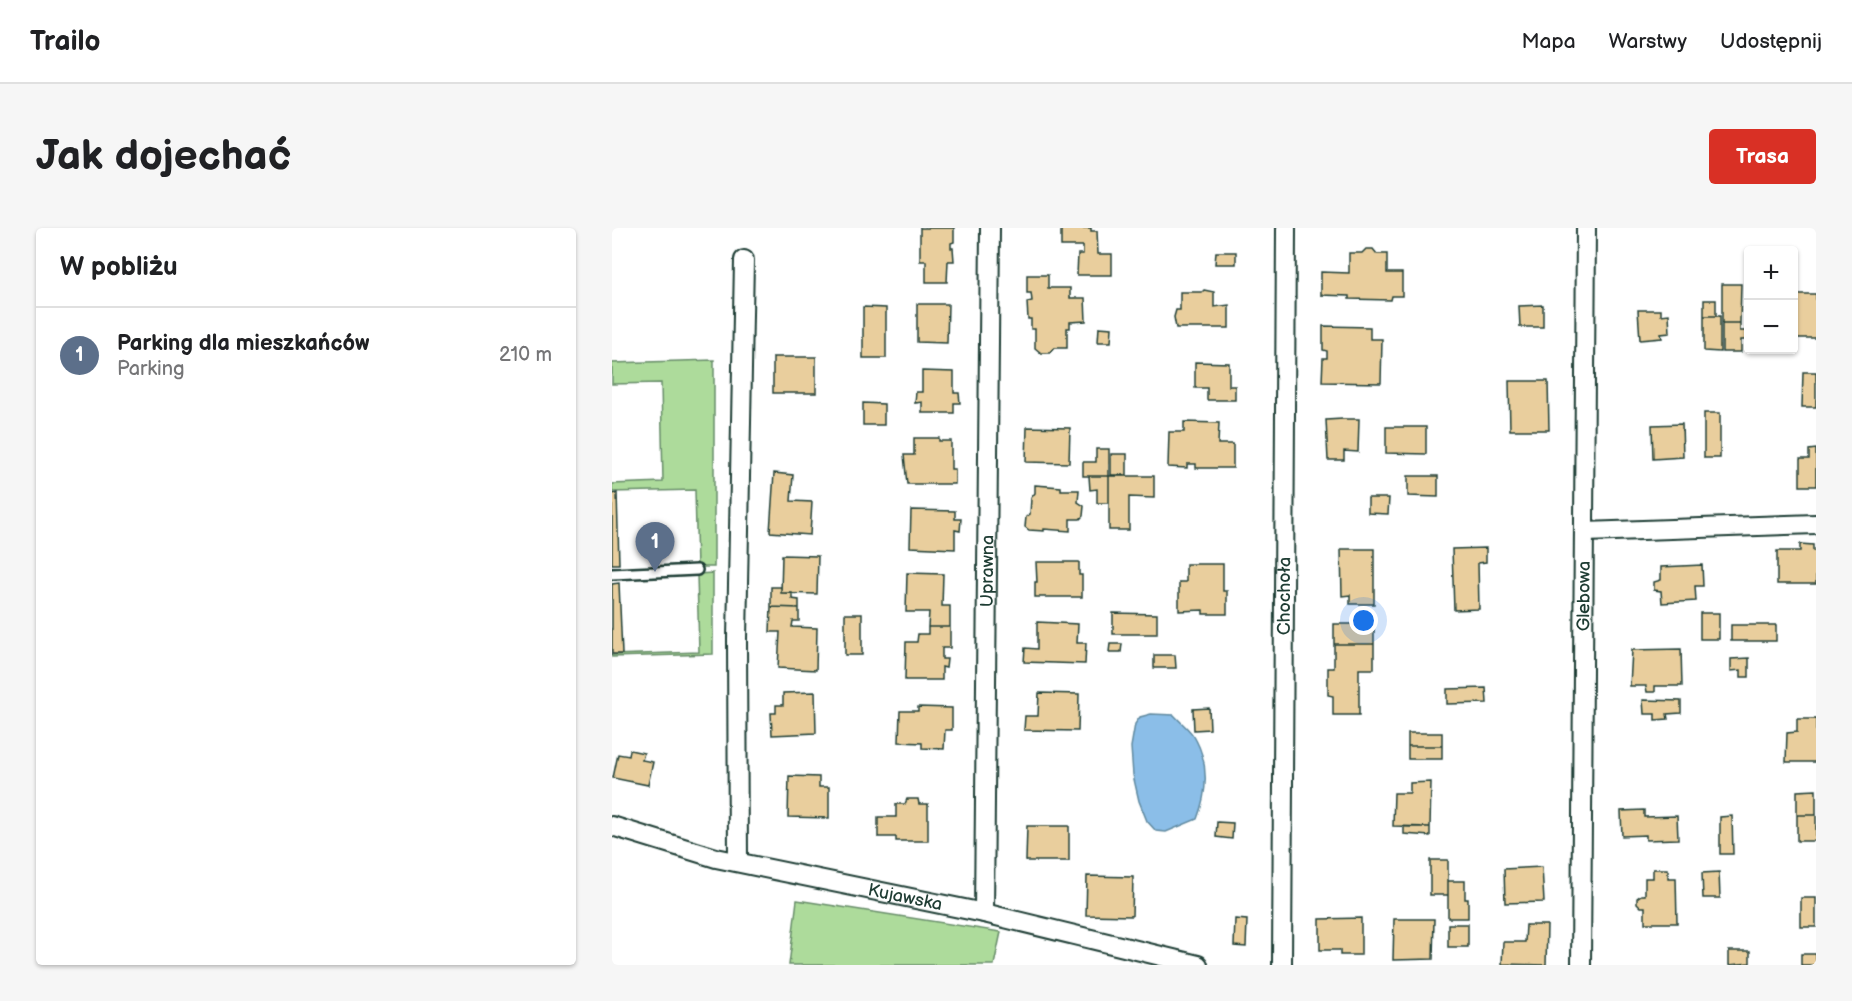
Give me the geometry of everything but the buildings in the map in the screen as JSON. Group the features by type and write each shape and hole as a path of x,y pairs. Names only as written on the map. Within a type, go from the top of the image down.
{"street":[{"name":"Uprawna","path":"984,913 990,228"},
{"name":"Chochoła","path":"1282,965 1286,228"},
{"name":"Glebowa","path":"1581,965 1586,228"},
{"path":"738,862 737,639 744,261"},
{"path":"1585,532 1816,524"},
{"name":"Kujawska","path":"612,826 696,853 984,913 1198,965"}],"lane":[{"path":"612,574 697,570"}],"green space":[{"path":"714,360 714,567 697,567 695,490 612,492 612,484 663,482 661,383 612,384 612,363"},
{"path":"713,573 713,654 612,657 612,655 699,652 697,574"},
{"path":"797,900 1001,932 994,965 789,965"}],"water":[{"path":"1151,714 1174,715 1192,733 1205,769 1205,789 1197,819 1166,832 1156,831 1147,821 1139,801 1133,775 1131,747 1135,724 1140,717"}],"place":[{"name":"Parking dla mieszkańców","path":"655,572"}]}
